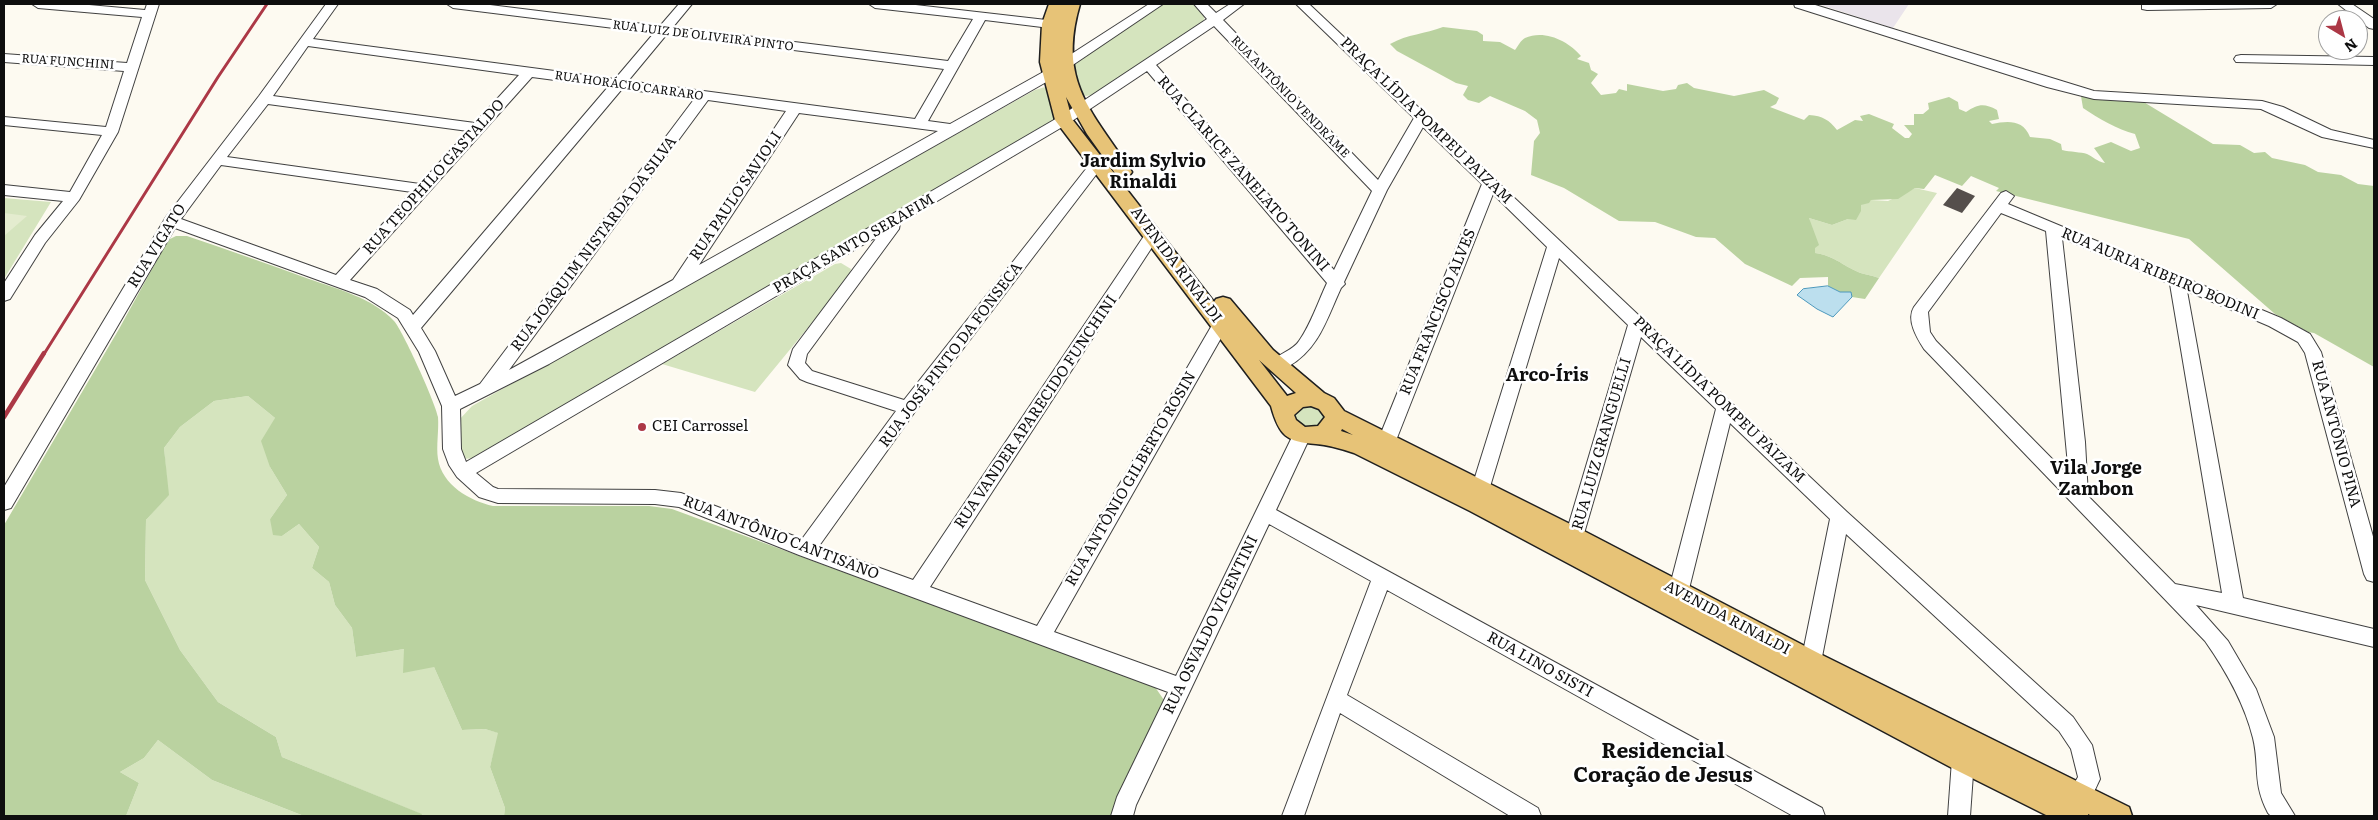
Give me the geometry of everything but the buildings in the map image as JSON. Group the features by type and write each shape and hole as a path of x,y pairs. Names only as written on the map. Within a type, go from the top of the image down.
{"main road":[{"name":"AVENIDA RINALDI","path":"1057,4 1050,24 1047,49 1079,110 1092,130 1228,310 1277,366 1316,398"},
{"name":"AVENIDA RINALDI","path":"1072,4 1057,69 1064,120 1221,324 1280,403 1284,414"},
{"path":"1316,398 1330,405 1336,417 1331,429 1310,435 1288,426 1284,414 1292,402 1299,399 1316,398"},
{"name":"AVENIDA RINALDI","path":"1336,417 1386,443 1479,497 1681,603 1963,760 2074,808 2119,816"},
{"name":"AVENIDA RINALDI","path":"1310,435 1339,439 1362,447 1574,537 1681,603 1811,662 2074,808"}],"street":[{"path":"4,295 40,239 74,197 111,132 151,9 38,4"},
{"name":"RUA VIGATO","path":"4,503 172,221 216,160 264,99 332,4"},
{"name":"RUA LUIZ DE OLIVEIRA PINTO","path":"453,4 953,66"},
{"path":"413,326 686,4"},
{"path":"875,4 1050,24"},
{"path":"451,406 543,360 954,129 1057,69 1157,4"},
{"name":"RUA ANTÔNIO VENDRAME","path":"1200,4 1380,190"},
{"name":"PRAÇA SANTO SERAFIM","path":"463,472 898,219 1064,120 1238,4"},
{"name":"PRAÇA LÍDIA POMPEU PAIZAM","path":"1302,4 1422,116 1840,517 2073,732 2080,745 2089,778 2074,808"},
{"path":"1800,4 2076,91 2116,98 2266,106 2327,134 2374,144"},
{"path":"2147,6 2271,4"},
{"path":"2344,4 2374,25"},
{"path":"920,123 981,16"},
{"name":"RUA HORÁCIO CARRARO","path":"305,42 703,97 796,107 954,129"},
{"name":"RUA FUNCHINI","path":"4,58 131,67"},
{"path":"2241,60 2374,61"},
{"name":"RUA CLARICE ZANELATO TONINI","path":"1148,64 1337,284"},
{"name":"RUA TEOPHILO GASTALDO","path":"339,282 529,72"},
{"name":"RUA JOAQUIM NISTARDA DA SILVA","path":"484,390 703,97"},
{"path":"264,99 480,128"},
{"name":"RUA PAULO SAVIOLI","path":"677,284 796,107"},
{"path":"1277,366 1298,353 1306,344 1337,284 1380,190 1422,116"},
{"path":"4,121 111,132"},
{"path":"216,160 423,188"},
{"name":"RUA JOSÉ PINTO DA FONSECA","path":"806,549 908,408 1098,163"},
{"name":"RUA FRANCISCO ALVES","path":"1386,443 1490,182"},
{"path":"4,190 74,197"},
{"name":"RUA AURIA RIBEIRO BODINI","path":"2079,496 1930,345 1921,328 1920,311 2002,201 2053,230 2177,279 2275,322 2304,338 2313,352"},
{"path":"898,219 795,360 796,365 806,374 908,408"},
{"name":"RUA ANTÔNIO CANTISANO","path":"172,221 371,293 404,314 413,326 451,406 454,460 463,472 486,492 498,496 655,497 681,500 806,549 1182,688"},
{"path":"2053,230 2070,383 2079,496 2212,635 2237,670 2253,704 2264,740 2265,772 2269,792 2284,816"},
{"name":"RUA VANDER APARECIDO FUNCHINI","path":"918,589 1153,234"},
{"path":"706,242 716,251 728,255"},
{"path":"1479,497 1555,245"},
{"path":"2177,279 2234,604"},
{"name":"RUA LUIZ GRANGUELLI","path":"1574,537 1637,322"},
{"name":"RUA ANTÔNIO GILBERTO ROSIN","path":"1042,635 1221,324"},
{"path":"516,348 528,356 543,360"},
{"name":"RUA ANTÔNIO PINA","path":"2313,352 2374,574"},
{"path":"1681,603 1725,406"},
{"name":"RUA OSVALDO VICENTINI","path":"1122,816 1125,804 1265,514 1310,435"},
{"name":"RUA LINO SISTI","path":"1265,514 1814,816"},
{"path":"1811,662 1840,517"},
{"path":"1293,816 1335,699 1382,578"},
{"path":"2172,592 2234,604 2374,638"},
{"path":"1335,699 1530,816"},
{"path":"1959,816 1963,760"}],"shaded area":[{"path":"1818,4 1909,4 1893,28"}],"green space":[{"path":"1164,4 1194,4 1203,14 1203,22 1097,94 1086,96 1081,94 1071,65"},
{"path":"1443,27 1477,31 1483,35 1483,41 1500,42 1515,50 1524,39 1532,36 1548,36 1563,41 1581,56 1577,59 1589,63 1591,70 1598,74 1591,83 1601,95 1616,93 1619,89 1627,91 1627,84 1663,91 1676,89 1678,85 1687,83 1694,88 1734,96 1764,90 1779,98 1776,104 1770,107 1804,120 1809,115 1818,116 1828,121 1837,130 1855,120 1863,121 1860,116 1869,114 1894,124 1892,128 1905,138 1909,138 1912,134 1904,125 1914,125 1914,114 1923,114 1929,109 1928,103 1949,97 1958,102 1959,109 1966,112 1981,105 1997,110 1999,119 1989,121 1992,124 2009,122 2019,124 2027,131 2030,137 2050,139 2061,144 2062,150 2087,154 2105,163 2094,148 2111,142 2131,151 2140,148 2135,134 2108,123 2083,108 2081,96 2142,101 2213,144 2240,145 2254,153 2265,152 2272,158 2305,165 2318,172 2341,175 2358,184 2374,186 2374,367 2314,333 2308,332 2275,314 2189,239 1996,191 1999,188 1971,176 1962,186 1935,175 1924,189 1915,188 1898,199 1871,200 1869,203 1861,205 1861,211 1856,220 1848,219 1832,225 1809,218 1819,245 1815,248 1815,253 1832,258 1858,272 1879,278 1865,299 1852,297 1851,292 1840,292 1828,286 1828,277 1800,278 1792,286 1745,264 1715,238 1696,237 1655,222 1619,221 1564,188 1531,175 1534,141 1540,133 1537,120 1525,111 1490,96 1479,103 1468,100 1463,95 1468,86 1456,83 1397,51 1390,44 1403,38"},
{"path":"1045,87 1049,90 1057,120 477,458 462,459 458,454 459,420 472,406 1035,90"},
{"path":"1915,188 1937,193 1879,278 1858,272 1832,258 1815,253 1809,218 1832,225 1848,219 1860,205 1871,200 1888,201"},
{"path":"4,198 51,202 4,279"},
{"path":"4,213 27,216 4,236"},
{"path":"176,236 187,236 343,291 365,300 385,313 394,321 404,338 436,410 438,417 437,454 445,477 458,490 475,500 493,506 649,506 672,509 1155,687 1166,703 1112,816 504,816 505,808 490,767 498,733 485,729 462,730 434,667 403,673 404,649 356,657 352,628 335,605 329,582 312,568 319,547 299,524 282,536 273,535 270,519 287,495 270,467 261,441 275,418 248,396 214,401 180,427 164,448 169,495 146,520 145,580 180,650 218,702 276,737 282,757 422,814 421,816 304,816 212,780 158,740 144,758 120,772 139,783 126,816 4,816 4,525 119,329 168,240"},
{"path":"841,263 851,269 848,279 755,392 662,364 835,264"},
{"path":"248,396 275,418 270,467 287,495 270,519 282,536 299,524 319,547 312,568 329,582 335,605 352,628 356,657 404,649 434,667 462,730 485,729 499,733 490,767 505,808 504,816 421,816 421,814 282,757 276,737 218,702 180,650 145,580 146,520 168,495 164,448 180,427 214,401"},
{"path":"1316,405 1328,418 1314,430 1297,426 1293,413 1299,406"},
{"path":"158,740 212,780 304,816 126,816 139,783 120,772 144,758"}],"water":[{"path":"1828,286 1840,292 1851,292 1852,297 1833,317 1817,309 1797,295 1803,289"}],"railway":[{"path":"44,354 218,77 267,4"},
{"path":"4,417 44,353"}],"place":[{"name":"CEI Carrossel","path":"642,427"}],"district":[{"name":"Jardim Sylvio Rinaldi","path":"1143,172"},
{"name":"Arco-Íris","path":"1547,376"},
{"name":"Vila Jorge Zambon","path":"2096,479"},
{"name":"Residencial Coração de Jesus","path":"1663,764"}]}
